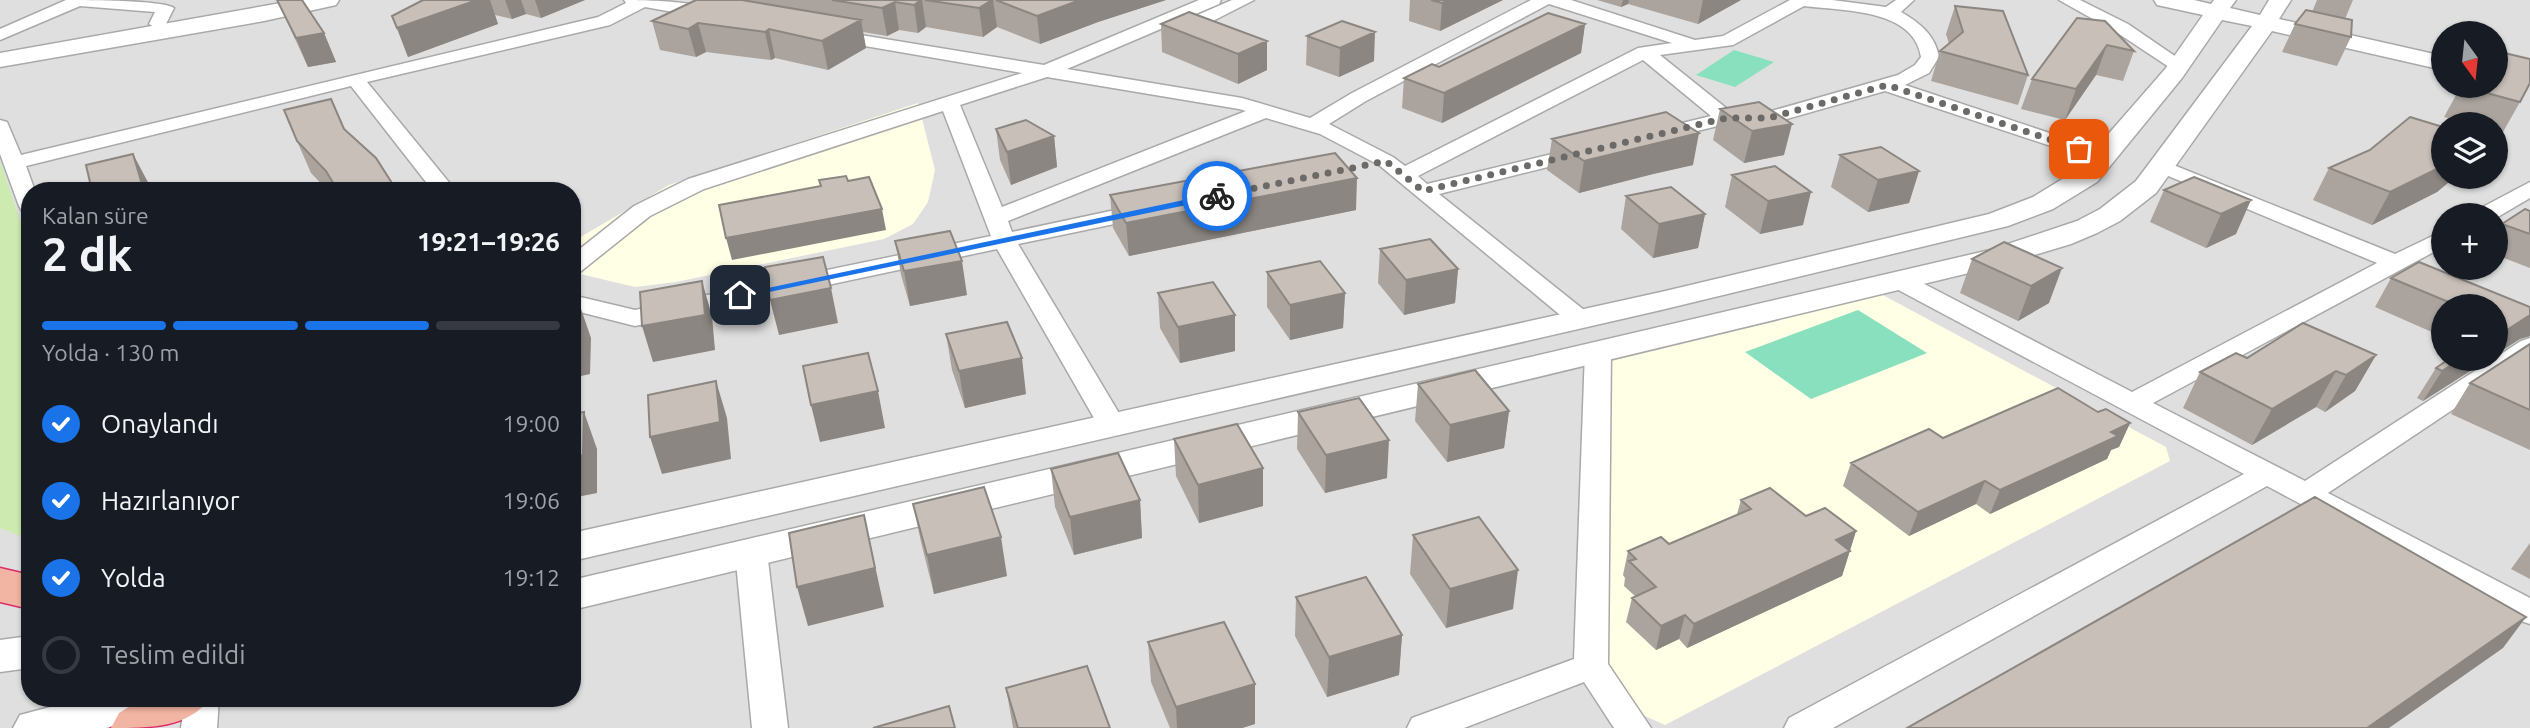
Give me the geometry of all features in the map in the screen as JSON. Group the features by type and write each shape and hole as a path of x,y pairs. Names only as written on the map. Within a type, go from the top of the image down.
{"highway":[{"path":"0,585 21,590"},
{"path":"137,728 171,707"}],"street":[{"path":"0,35 79,0 165,8 158,24"},
{"path":"0,50 290,0"},
{"path":"0,60 264,14 328,0"},
{"path":"581,259 625,222 676,193 1046,71 1213,0"},
{"path":"1080,76 1246,0"},
{"path":"1312,125 1359,97 1544,0"},
{"path":"1554,0 1696,45"},
{"path":"1890,13 1906,0"},
{"path":"2067,0 2122,29 2179,65"},
{"path":"2165,0 2218,4 2272,13 2431,49"},
{"path":"14,163 604,21 647,1 731,17"},
{"path":"1359,167 1395,168 1644,51 1727,41 1803,1 1890,13 1922,35 1927,43 1930,57 1915,74 1887,85 1769,118 1726,118 1633,140"},
{"path":"581,545 1580,319 1998,220 2043,203 2087,176 2179,65 2218,4"},
{"path":"2272,13 2431,59"},
{"path":"581,593 2031,248 2087,227 2130,201 2146,187 2272,13"},
{"path":"810,31 1267,110 1312,125 1395,168 1580,319"},
{"path":"1644,51 1726,118"},
{"path":"355,79 438,182"},
{"path":"1887,85 2103,157"},
{"path":"949,101 999,229 1112,425"},
{"path":"999,229 1267,110"},
{"path":"0,126 21,182"},
{"path":"1423,191 1607,146"},
{"path":"2161,166 2397,263"},
{"path":"2506,203 2530,189"},
{"path":"581,304 635,317 999,229 1167,206"},
{"path":"2132,403 2431,245"},
{"path":"1898,280 2530,612"},
{"path":"2306,494 2530,346"},
{"path":"1598,351 1591,666 1633,728"},
{"path":"1802,728 2266,474"},
{"path":"751,552 770,728"},
{"path":"0,656 21,653"},
{"path":"1425,728 1591,666"},
{"path":"36,728 120,707"},
{"path":"199,728 201,707"}],"shaded area":[{"path":"0,0 2530,0 2530,728 0,728"},
{"path":"918,103 935,170 928,202 913,224 884,239 676,282 635,287 581,274 581,237 669,185"},
{"path":"1881,294 2166,447 2170,461 1665,725 1627,708 1591,640 1608,357"}],"green space":[{"path":"1734,50 1774,62 1735,87 1696,75"},
{"path":"0,161 21,223 21,536 0,528"},
{"path":"1858,310 1927,353 1811,399 1745,352"}],"building":[{"path":"277,0 302,0 324,33 296,38"},
{"path":"423,0 477,0 397,28 392,16"},
{"path":"696,0 742,0 861,20 822,41 769,29 765,32 698,23 688,29 652,21"},
{"path":"832,0 921,0 914,5 895,2 882,8"},
{"path":"925,0 992,0 979,8"},
{"path":"996,0 1080,0 1037,16"},
{"path":"1955,6 2003,11 2028,75 1940,51 1963,32"},
{"path":"2306,10 2352,20 2351,37 2295,24"},
{"path":"1189,12 1267,41 1238,54 1161,24"},
{"path":"1548,13 1585,24 1444,93 1404,78 1432,64 1439,67"},
{"path":"2077,18 2105,21 2134,51 2107,45 2076,89 2032,79"},
{"path":"1342,21 1375,32 1340,48 1307,36"},
{"path":"2508,54 2530,59 2530,83 2520,102 2505,98 2508,98"},
{"path":"331,99 344,129 376,158 391,182 333,182 326,171 297,141 284,110"},
{"path":"1759,102 1792,124 1752,131 1720,109"},
{"path":"1666,112 1699,133 1584,161 1552,139"},
{"path":"2410,117 2431,123 2431,172 2390,192 2329,168 2370,150"},
{"path":"1026,120 1054,136 1007,152 996,129"},
{"path":"1881,147 1919,171 1878,180 1840,155"},
{"path":"1335,153 1357,178 1126,223 1110,195"},
{"path":"133,154 141,182 90,182 86,165"},
{"path":"1775,166 1811,192 1768,201 1732,175"},
{"path":"846,176 848,181 869,177 882,209 726,238 719,205 821,186 819,180"},
{"path":"2194,177 2251,200 2221,214 2164,190"},
{"path":"1671,187 1705,214 1659,224 1626,196"},
{"path":"2525,209 2530,211 2530,234 2508,226 2508,220"},
{"path":"950,231 962,261 904,271 895,241"},
{"path":"1430,239 1458,269 1406,280 1380,249"},
{"path":"2004,242 2062,268 2031,286 1972,259"},
{"path":"823,257 831,288 770,300 765,267"},
{"path":"1320,261 1345,293 1290,305 1267,272"},
{"path":"2419,262 2431,267 2431,280 2463,280 2498,294 2431,295 2391,278"},
{"path":"702,281 705,315 642,326 640,292"},
{"path":"1213,282 1235,315 1178,327 1158,293"},
{"path":"2508,298 2530,307 2530,315 2508,329"},
{"path":"1007,322 1022,358 959,371 946,334"},
{"path":"2303,323 2376,355 2346,375 2336,371 2272,409 2200,372 2236,353 2247,358"},
{"path":"2530,344 2530,410 2470,383 2488,371 2508,371 2508,358"},
{"path":"868,353 878,391 811,405 803,366"},
{"path":"1475,370 1509,411 1450,425 1418,384"},
{"path":"716,381 720,422 650,437 648,395"},
{"path":"2058,388 2098,412 2106,409 2130,423 2111,432 2118,436 2000,490 1985,481 1918,512 1851,463 1929,429 1943,438"},
{"path":"1359,398 1389,440 1326,455 1298,412"},
{"path":"581,412 584,412 581,456"},
{"path":"1237,424 1263,468 1198,485 1174,439"},
{"path":"1118,453 1140,500 1070,517 1051,469"},
{"path":"984,487 1001,537 927,555 913,504"},
{"path":"1770,488 1806,516 1825,508 1856,531 1836,540 1850,551 1694,624 1685,615 1661,626 1632,598 1656,587 1629,561 1636,559 1628,551 1661,537 1669,544 1751,509 1741,500"},
{"path":"2315,497 2526,617 2367,728 1907,728"},
{"path":"864,515 875,568 797,587 789,533"},
{"path":"1479,517 1518,570 1450,589 1413,535"},
{"path":"1366,577 1402,635 1329,657 1296,597"},
{"path":"1224,622 1255,684 1176,707 1148,642"},
{"path":"1087,666 1110,728 1018,728 1006,688"},
{"path":"949,706 955,728 873,728"}],"way so far":[{"path":"1217,196 1386,161 1423,191 1726,118 1769,118 1887,85 2079,149"}],"route":[{"path":"740,295 1217,196"}]}
